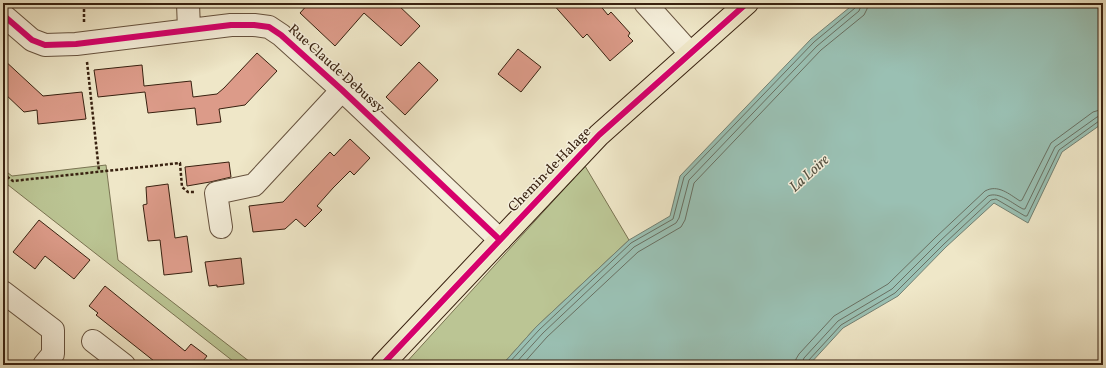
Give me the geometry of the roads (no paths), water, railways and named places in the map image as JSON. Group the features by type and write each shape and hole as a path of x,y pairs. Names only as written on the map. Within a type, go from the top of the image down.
{"main road":[{"name":"Chemin de Halage","path":"382,365 599,135 747,3"}],"street":[{"path":"188,3 189,30"},
{"path":"645,3 690,53"},
{"name":"Rue Claude Debussy","path":"3,15 32,40 46,45 76,44 232,25 269,27 282,35 342,90 500,240"},
{"path":"222,227 216,192 254,185 342,90"},
{"path":"3,292 53,330 53,354 44,365"},
{"path":"93,341 124,365"}],"water":[{"name":"La Loire","path":"855,3 1103,3 1103,123 1062,152 1028,223 994,203 946,247 898,296 843,328 809,365 502,365 536,327 629,240 670,216 680,176 811,39"}]}
